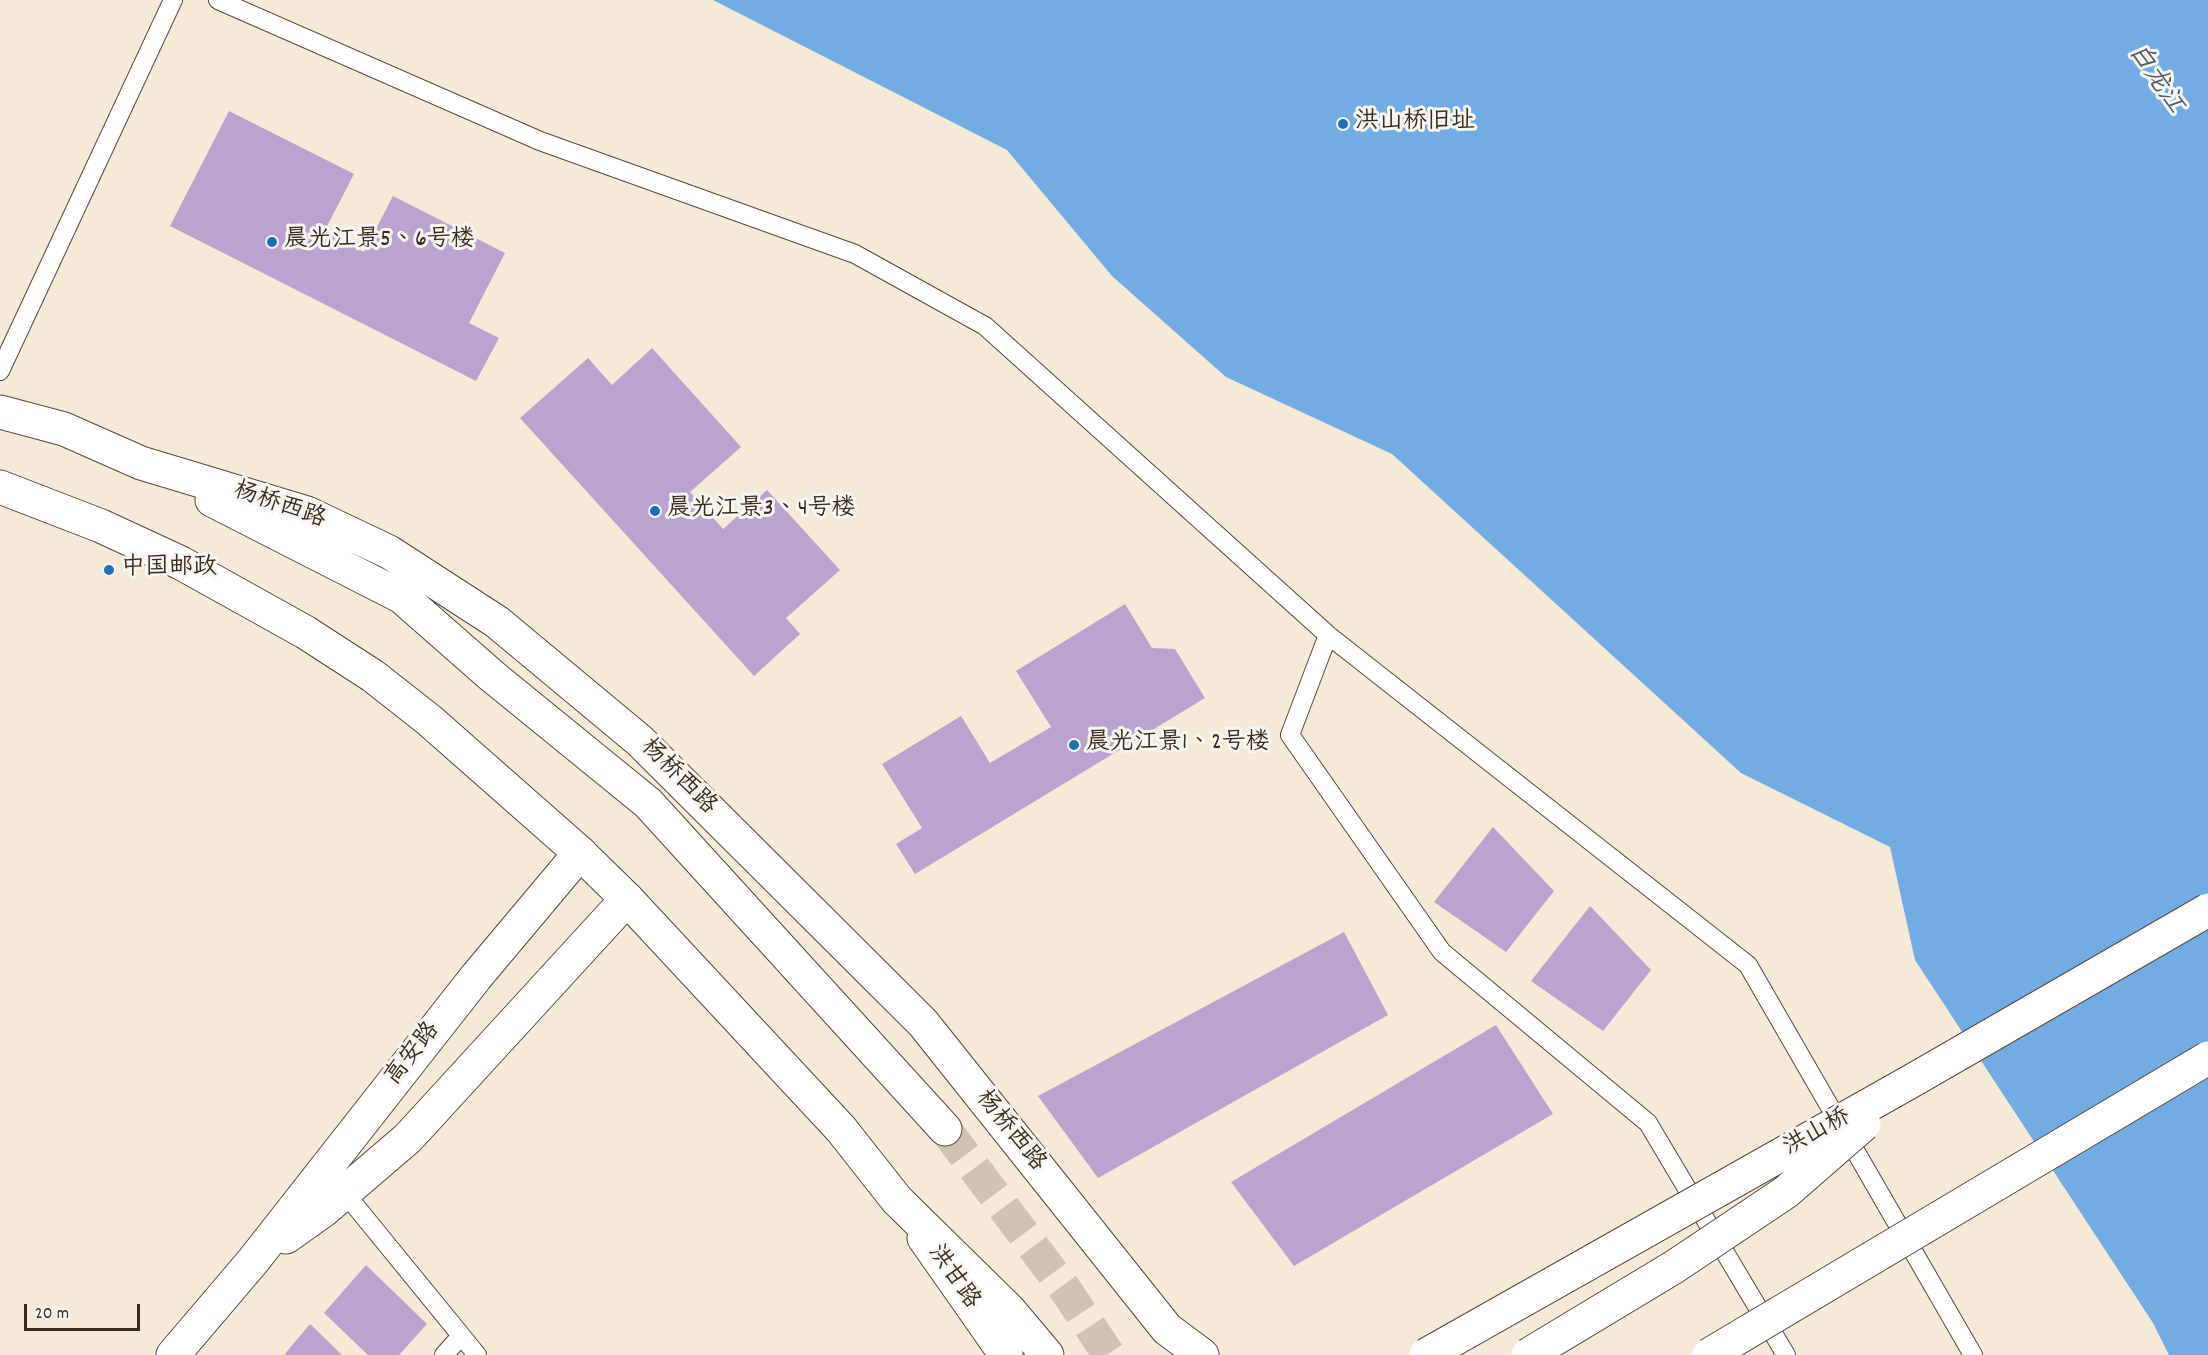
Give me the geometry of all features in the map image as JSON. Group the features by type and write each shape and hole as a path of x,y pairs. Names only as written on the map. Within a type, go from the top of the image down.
{"main road":[{"name":"杨桥西路","path":"0,412 63,429 141,463 307,513 388,552 498,622 640,741 923,1023 1167,1329 1202,1355"},
{"path":"141,463 402,597 492,676 648,803 945,1129"},
{"path":"0,487 100,526 181,563 305,632 373,676 429,720 580,853 627,899 841,1129 897,1200 1010,1311 1047,1355"},
{"name":"高安路","path":"173,1355 253,1261 476,976 580,853"},
{"name":"高安路","path":"253,1261 344,1192 408,1138 627,899"},
{"name":"洪山桥","path":"1426,1355 1916,1079 2208,910"},
{"path":"1709,1355 2208,1058"},
{"path":"1528,1355 1674,1267 1786,1192 1916,1079"},
{"name":"洪甘路","path":"897,1200 1006,1355"}],"lane":[{"path":"0,371 173,0"},
{"path":"218,0 540,141 855,254 985,326 1328,635 1748,965 1973,1355"},
{"path":"1328,635 1290,735 1442,952 1648,1123 1786,1355"},
{"path":"344,1192 477,1355"},
{"path":"444,1355 461,1336"}],"water":[{"name":"白龙江","path":"713,0 2208,0 2208,1355 2169,1355 2153,1323 1915,960 1890,847 1741,773 1392,454 1226,377 1112,276 1007,150"}],"building":[{"name":"晨光江景5、6号楼","path":"229,111 354,174 324,232 364,252 393,196 505,253 469,323 499,338 476,381 170,226"},
{"name":"晨光江景3、4号楼","path":"652,348 741,447 690,492 723,529 767,490 840,570 786,618 800,634 754,676 520,418 588,358 612,385"},
{"name":"晨光江景1、2号楼","path":"1125,604 1152,648 1175,649 1205,698 915,874 896,844 922,828 882,764 961,716 990,763 1051,727 1016,671"},
{"path":"1493,827 1554,891 1506,952 1434,902"},
{"path":"1590,906 1651,970 1603,1031 1531,981"},
{"path":"1344,932 1388,1015 1098,1178 1038,1096"},
{"path":"1496,1025 1553,1114 1294,1266 1231,1182"},
{"path":"366,1265 427,1324 399,1355 368,1355 324,1313"},
{"path":"310,1324 342,1355 284,1355"}],"tunnel":[{"path":"945,1129 1067,1292 1109,1355"}],"place":[{"name":"洪山桥旧址","path":"1343,124"},
{"name":"晨光江景5、6号楼","path":"272,242"},
{"name":"晨光江景3、4号楼","path":"655,511"},
{"name":"中国邮政","path":"109,570"},
{"name":"晨光江景1、2号楼","path":"1074,745"}]}
